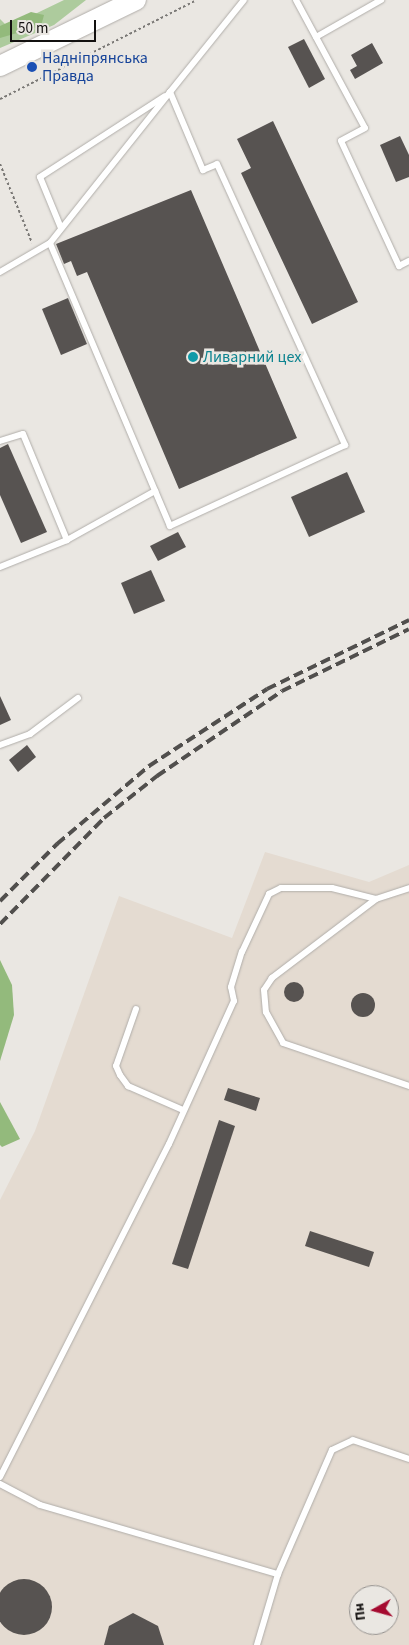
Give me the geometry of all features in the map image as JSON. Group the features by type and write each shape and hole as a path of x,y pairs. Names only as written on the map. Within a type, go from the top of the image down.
{"main road":[{"path":"0,66 105,11 136,0"},
{"path":"0,57 22,55"}],"lane":[{"path":"0,272 50,242 244,0"},
{"path":"296,0 365,128 341,141 400,266 409,261"},
{"path":"316,36 381,0"},
{"path":"62,228 40,177 170,92"},
{"path":"50,242 170,526 345,445 217,164 203,170 170,92"},
{"path":"0,441 23,434 67,540"},
{"path":"0,567 67,540 155,491"},
{"path":"0,746 30,734 78,698"},
{"path":"0,1477 183,1110 234,1001 232,987 242,952 269,894 281,888 332,888 376,899"},
{"path":"409,888 376,899 272,978 264,990 266,1012 283,1042 409,1086"},
{"path":"136,1009 116,1066 120,1075 128,1086 183,1110"},
{"path":"256,1645 278,1574 332,1450 353,1440 409,1459"},
{"path":"0,1484 40,1504 278,1574"}],"path":[{"path":"0,99 197,0"},
{"path":"0,164 35,251"}],"shaded area":[{"path":"265,852 369,882 409,865 409,1645 0,1645 0,1200 35,1131 119,896 232,938"}],"green space":[{"path":"64,0 86,0 54,25 0,48 0,19 8,27"},
{"path":"31,12 44,15 41,26 0,38 0,26"},
{"path":"0,960 12,985 14,1015 0,1061"},
{"path":"0,1102 20,1139 2,1147 0,1145"}],"building":[{"path":"304,39 325,79 309,88 288,47"},
{"path":"372,43 383,63 355,79 350,70 357,66 351,55"},
{"path":"273,121 358,302 312,324 241,173 251,168 237,139"},
{"path":"400,136 409,155 409,177 396,182 380,145"},
{"name":"Ливарний цех","path":"191,190 297,438 179,489 87,272 77,276 71,261 64,264 56,244"},
{"path":"68,298 87,344 61,355 42,309"},
{"path":"8,444 47,532 21,543 0,495 0,448"},
{"path":"347,472 365,512 309,537 291,497"},
{"path":"178,532 186,547 158,561 150,546"},
{"path":"151,570 165,601 134,614 121,583"},
{"path":"0,696 11,720 0,725"},
{"path":"27,745 36,757 18,772 9,760"},
{"path":"294,982 301,985 304,992 301,999 294,1002 287,999 284,992 287,985"},
{"path":"363,993 372,996 375,1005 372,1014 363,1017 354,1014 351,1005 354,996"},
{"path":"228,1088 260,1098 256,1111 224,1100"},
{"path":"219,1120 235,1126 188,1269 172,1264"},
{"path":"310,1231 374,1252 369,1267 305,1246"},
{"path":"18,1579 30,1579 40,1583 48,1591 52,1607 48,1623 40,1631 30,1635 18,1635 8,1631 0,1623 -4,1613 -4,1601 0,1591 8,1583"},
{"path":"133,1613 158,1626 164,1645 104,1645 109,1626"}],"railway":[{"path":"0,901 57,844 149,766 267,689 409,620"},
{"path":"0,924 104,818 157,776 282,691 409,629"}],"place":[{"name":"Надніпрянська Правда","path":"32,67"},
{"name":"Ливарний цех","path":"193,357"}]}
